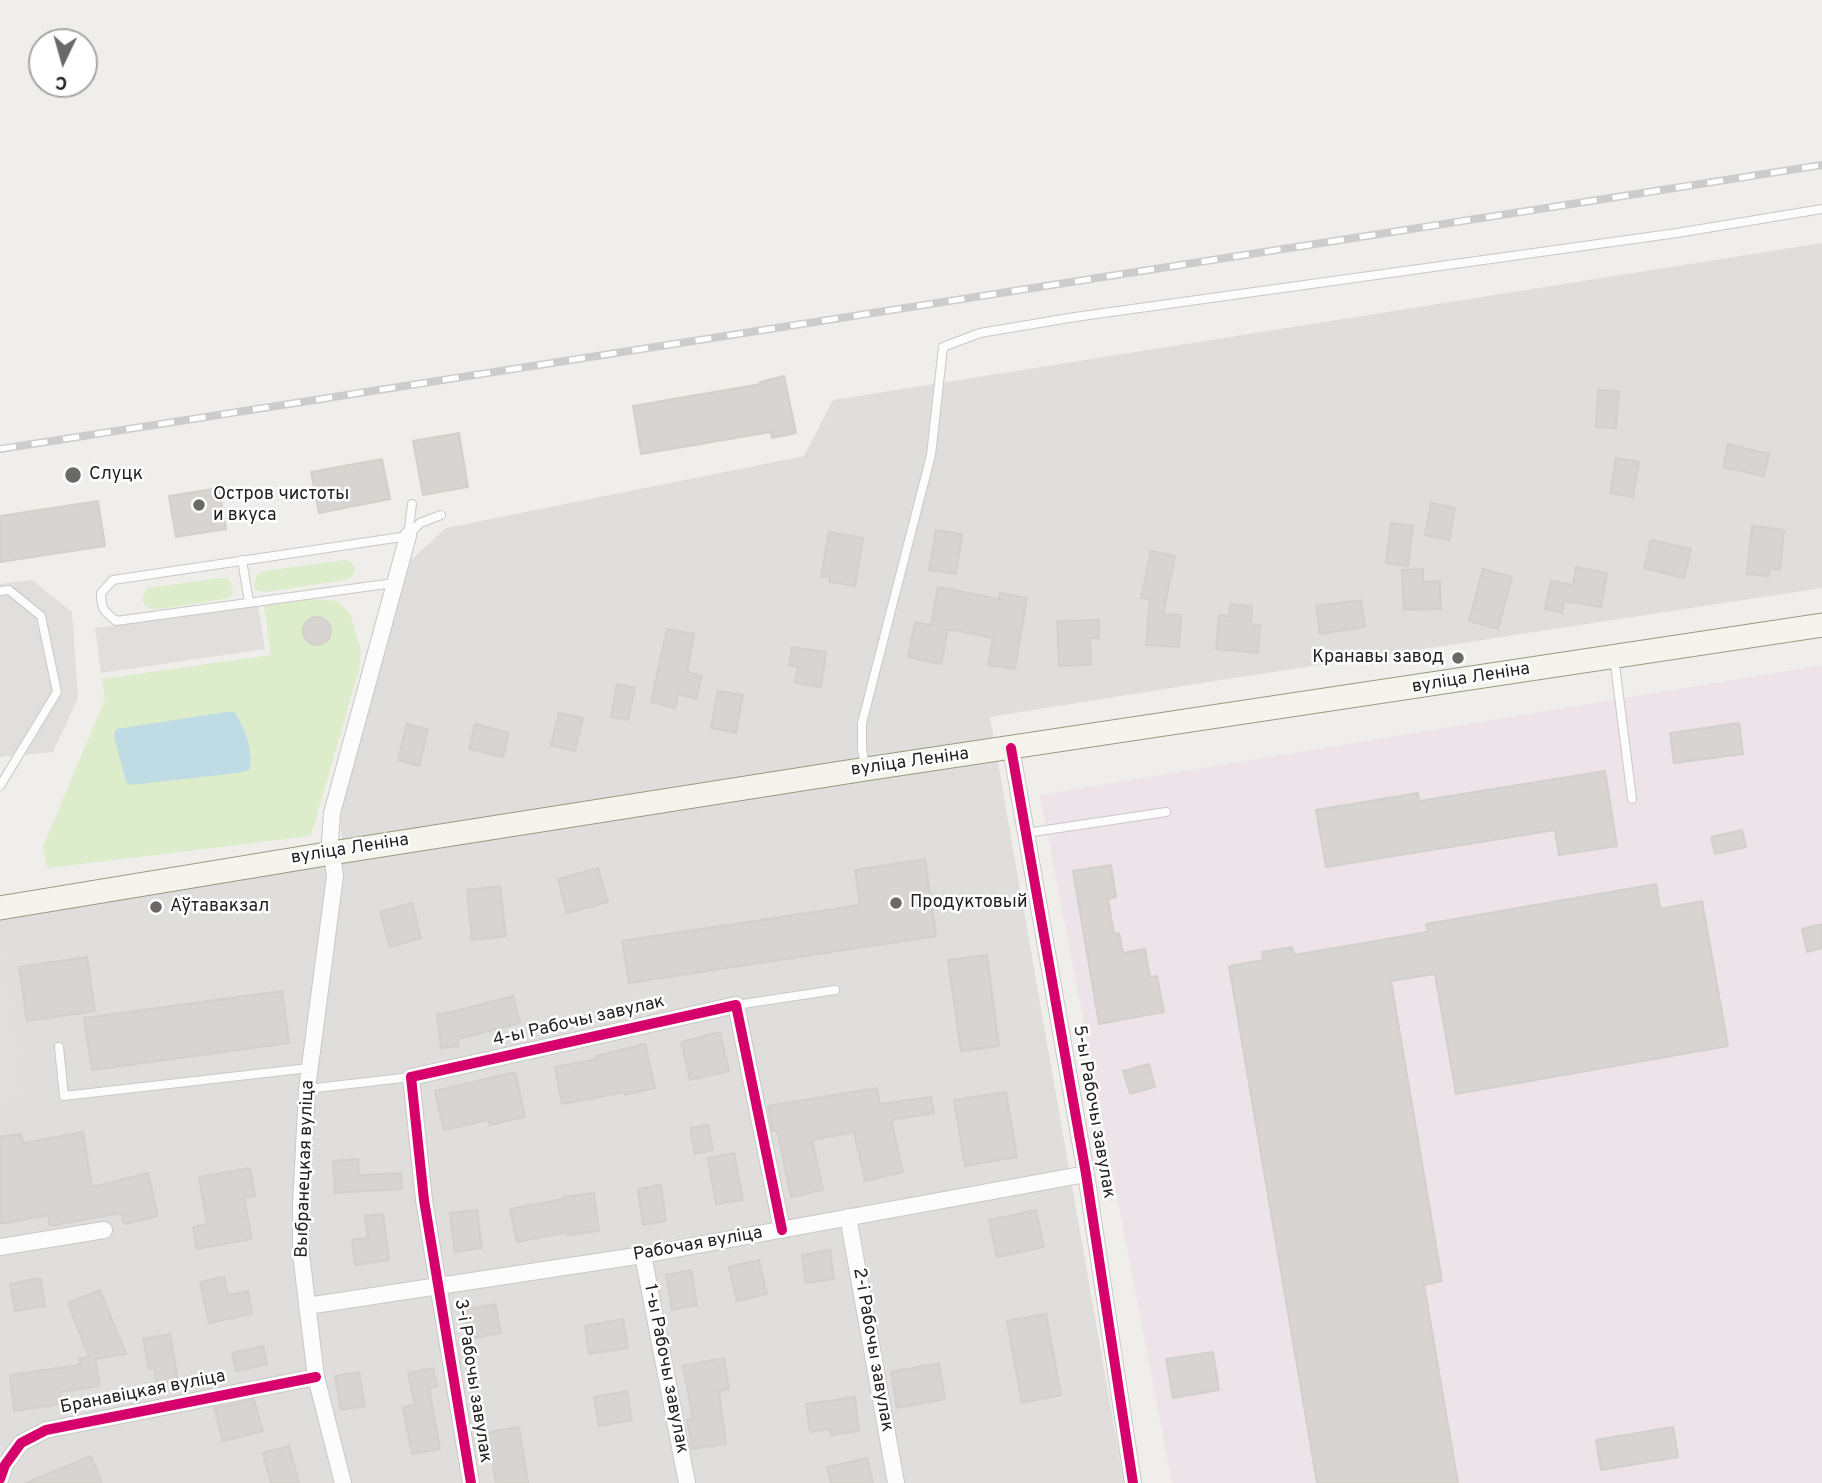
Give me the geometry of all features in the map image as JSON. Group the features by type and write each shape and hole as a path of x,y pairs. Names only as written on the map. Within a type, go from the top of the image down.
{"main road":[{"name":"вуліца Леніна","path":"0,908 866,769 1614,657 1821,629"}],"street":[{"name":"Выбранецкая вуліца","path":"343,1483 316,1377 301,1254 307,1089 335,876 330,840 332,813 408,536"},
{"name":"5-ы Рабочы завулак","path":"1012,748 1086,1174 1133,1483"},
{"name":"4-ы Рабочы завулак","path":"411,1077 736,1005"},
{"path":"736,1005 782,1230"},
{"path":"411,1077 424,1200 439,1285"},
{"name":"Рабочая вуліца","path":"307,1306 643,1255 1086,1174"},
{"name":"2-і Рабочы завулак","path":"848,1217 896,1483"},
{"path":"0,1247 104,1230"},
{"name":"1-ы Рабочы завулак","path":"643,1255 687,1483"},
{"name":"3-і Рабочы завулак","path":"439,1285 471,1483"},
{"name":"Бранавіцкая вуліца","path":"0,1479 5,1465 21,1443 46,1430 316,1377"}],"lane":[{"path":"866,769 862,749 862,723 932,455 943,347 980,333 1048,322 1677,233 1822,209"},
{"path":"408,536 412,504"},
{"path":"394,583 116,621 104,612 101,603 101,593 113,580 408,536 419,523 441,515"},
{"path":"243,560 249,602"},
{"path":"0,591 9,590 41,616 57,692 0,786"},
{"path":"1614,657 1632,799"},
{"path":"1026,833 1166,812"},
{"path":"736,1005 835,990"},
{"path":"59,1047 64,1096 309,1068"},
{"path":"307,1089 411,1077"}],"shaded area":[{"path":"1822,243 1822,588 990,717 1124,1483 0,1483 0,911 345,859 338,810 411,560 446,528 804,456 833,400"},
{"path":"32,580 72,612 78,698 53,752 0,757 0,584"},
{"path":"258,605 265,649 101,673 95,628"},
{"path":"1822,665 1822,1483 1172,1483 1040,795"},
{"path":"0,954 24,1100 0,1103"}],"green space":[{"path":"345,560 351,562 355,568 353,575 345,580 266,592 256,590 254,585 257,575 264,571"},
{"path":"228,578 231,583 233,593 229,598 160,609 149,608 142,600 147,588"},
{"path":"312,599 337,601 350,613 361,651 359,670 311,836 48,868 43,847 105,699 102,679 271,655 264,606"}],"water":[{"path":"234,712 245,732 251,757 249,770 131,785 126,782 114,736 116,729"}],"building":[{"path":"784,376 796,433 772,438 771,432 641,454 633,406 761,384 760,382"},
{"path":"1598,390 1619,391 1616,428 1596,427"},
{"path":"459,433 468,487 423,495 413,441"},
{"path":"1728,444 1769,454 1764,476 1723,467"},
{"path":"1616,458 1639,462 1633,497 1610,493"},
{"path":"382,459 390,499 319,513 311,472"},
{"path":"219,488 226,529 176,537 169,496"},
{"name":"Слуцк","path":"98,501 105,546 0,562 0,516"},
{"path":"1431,503 1455,508 1449,540 1425,535"},
{"path":"1391,523 1413,526 1408,566 1386,563"},
{"path":"1752,526 1784,530 1780,570 1770,568 1769,576 1747,574"},
{"path":"936,530 962,534 956,574 929,570"},
{"path":"829,532 863,538 855,586 829,582 830,577 821,576"},
{"path":"1651,540 1691,549 1684,578 1644,568"},
{"path":"1151,551 1175,556 1163,614 1181,615 1179,647 1146,645 1150,599 1141,598"},
{"path":"1576,567 1607,573 1601,607 1564,601 1562,613 1545,609 1551,581 1573,585"},
{"path":"1423,569 1423,582 1440,581 1441,609 1404,610 1402,570"},
{"path":"1483,569 1512,577 1498,629 1469,621"},
{"path":"938,587 999,599 1000,593 1027,598 1015,669 988,665 993,638 948,629 941,664 908,657 915,622 931,625"},
{"path":"1361,600 1365,627 1320,634 1316,606"},
{"path":"1230,604 1252,606 1251,624 1260,625 1258,653 1216,649 1219,615 1229,616"},
{"path":"317,617 327,621 331,631 327,641 317,645 307,641 303,631 307,621"},
{"path":"1099,620 1099,638 1090,638 1091,665 1059,666 1057,621"},
{"path":"667,629 694,634 687,672 702,676 696,699 678,694 675,708 651,702"},
{"path":"792,647 826,652 821,687 795,683 798,667 789,665"},
{"path":"617,684 635,688 628,720 611,717"},
{"path":"718,691 743,695 736,733 711,728"},
{"path":"559,713 583,718 575,751 551,745"},
{"path":"1739,723 1743,754 1674,763 1670,733"},
{"path":"407,724 428,729 419,766 398,760"},
{"path":"475,724 509,733 503,757 469,749"},
{"path":"1605,771 1617,846 1559,855 1555,830 1326,867 1316,810 1418,793 1419,801"},
{"path":"1742,830 1746,847 1715,854 1711,837"},
{"path":"925,859 936,936 629,983 622,941 860,905 855,870"},
{"path":"1111,865 1116,897 1108,899 1114,934 1119,933 1123,953 1145,949 1150,977 1157,976 1164,1012 1099,1024 1073,871"},
{"path":"598,868 608,902 567,913 558,879"},
{"path":"1656,884 1660,909 1702,901 1728,1046 1456,1094 1435,974 1391,981 1442,1281 1424,1285 1458,1483 1317,1483 1229,966 1263,960 1262,952 1292,947 1294,955 1428,932 1426,924"},
{"path":"500,886 506,936 472,940 467,890"},
{"path":"412,903 421,938 390,947 380,912"},
{"path":"1822,924 1822,948 1807,952 1802,929"},
{"path":"987,955 999,1046 961,1051 948,960"},
{"path":"87,957 95,1011 27,1021 19,967"},
{"path":"282,991 289,1043 92,1070 84,1018"},
{"path":"513,996 520,1023 458,1039 459,1046 441,1048 437,1014"},
{"path":"720,1032 729,1071 690,1080 681,1042"},
{"path":"645,1044 655,1088 562,1104 555,1067 597,1059 596,1056"},
{"path":"1149,1064 1155,1087 1130,1094 1123,1071"},
{"path":"515,1072 525,1117 490,1125 488,1120 444,1130 435,1091"},
{"path":"877,1088 880,1104 931,1097 934,1113 891,1120 903,1172 865,1181 854,1132 812,1140 823,1190 791,1197 777,1130 772,1131 768,1106"},
{"path":"1006,1092 1017,1157 965,1166 954,1100"},
{"path":"708,1125 713,1150 695,1154 690,1128"},
{"path":"83,1132 92,1187 148,1173 158,1216 124,1224 121,1213 50,1226 48,1215 0,1224 0,1137 21,1134 23,1143"},
{"path":"734,1153 743,1200 716,1204 708,1158"},
{"path":"358,1159 359,1175 401,1173 402,1189 335,1193 333,1161"},
{"path":"250,1168 255,1196 244,1198 252,1239 197,1249 193,1227 207,1224 199,1177"},
{"path":"661,1185 666,1221 643,1225 638,1189"},
{"path":"594,1193 599,1231 568,1235 568,1232 517,1242 510,1209"},
{"path":"477,1210 482,1248 455,1252 450,1213"},
{"path":"1036,1210 1044,1247 997,1257 989,1220"},
{"path":"383,1214 389,1260 355,1265 352,1240 368,1238 365,1216"},
{"path":"830,1250 834,1279 806,1283 802,1255"},
{"path":"759,1260 767,1294 737,1301 729,1267"},
{"path":"691,1270 697,1305 672,1310 666,1275"},
{"path":"224,1277 228,1295 248,1291 252,1314 209,1323 200,1282"},
{"path":"40,1278 45,1306 15,1311 10,1284"},
{"path":"100,1290 126,1354 95,1359 100,1386 60,1392 62,1404 14,1411 10,1375 80,1365 79,1359 89,1357 68,1303"},
{"path":"495,1304 501,1333 469,1339 464,1310"},
{"path":"1046,1314 1061,1395 1022,1403 1007,1321"},
{"path":"623,1319 628,1348 589,1354 585,1326"},
{"path":"170,1334 178,1380 157,1384 154,1368 149,1369 143,1339"},
{"path":"263,1346 267,1364 236,1371 232,1353"},
{"path":"1213,1352 1219,1390 1173,1398 1166,1359"},
{"path":"724,1358 729,1389 719,1391 726,1444 692,1449 687,1420 693,1419 683,1366"},
{"path":"939,1363 945,1399 897,1408 891,1372"},
{"path":"433,1368 437,1386 429,1388 440,1449 412,1454 403,1407 415,1405 408,1373"},
{"path":"359,1372 365,1406 341,1410 335,1376"},
{"path":"627,1391 632,1420 599,1426 594,1397"},
{"path":"855,1397 859,1431 831,1435 830,1429 810,1432 806,1404"},
{"path":"254,1400 263,1431 223,1441 214,1408"},
{"path":"519,1427 528,1483 496,1483 488,1432"},
{"path":"1673,1427 1678,1457 1601,1470 1596,1440"},
{"path":"289,1446 299,1483 271,1483 263,1453"},
{"path":"91,1456 102,1483 26,1483"},
{"path":"867,1458 873,1483 831,1483 827,1467"}],"railway":[{"path":"0,449 1822,165"}],"cycle path":[{"path":"1011,748 1086,1174 1133,1483"},
{"path":"471,1483 424,1200 411,1077 736,1005 782,1230"},
{"path":"0,1479 5,1465 21,1443 46,1430 316,1377"}],"place":[{"name":"Слуцк","path":"73,475"},
{"name":"Остров чистоты и вкуса","path":"199,505"},
{"name":"Кранавы завод","path":"1458,658"},
{"name":"Продуктовый","path":"896,903"},
{"name":"Аўтавакзал","path":"156,907"}]}
